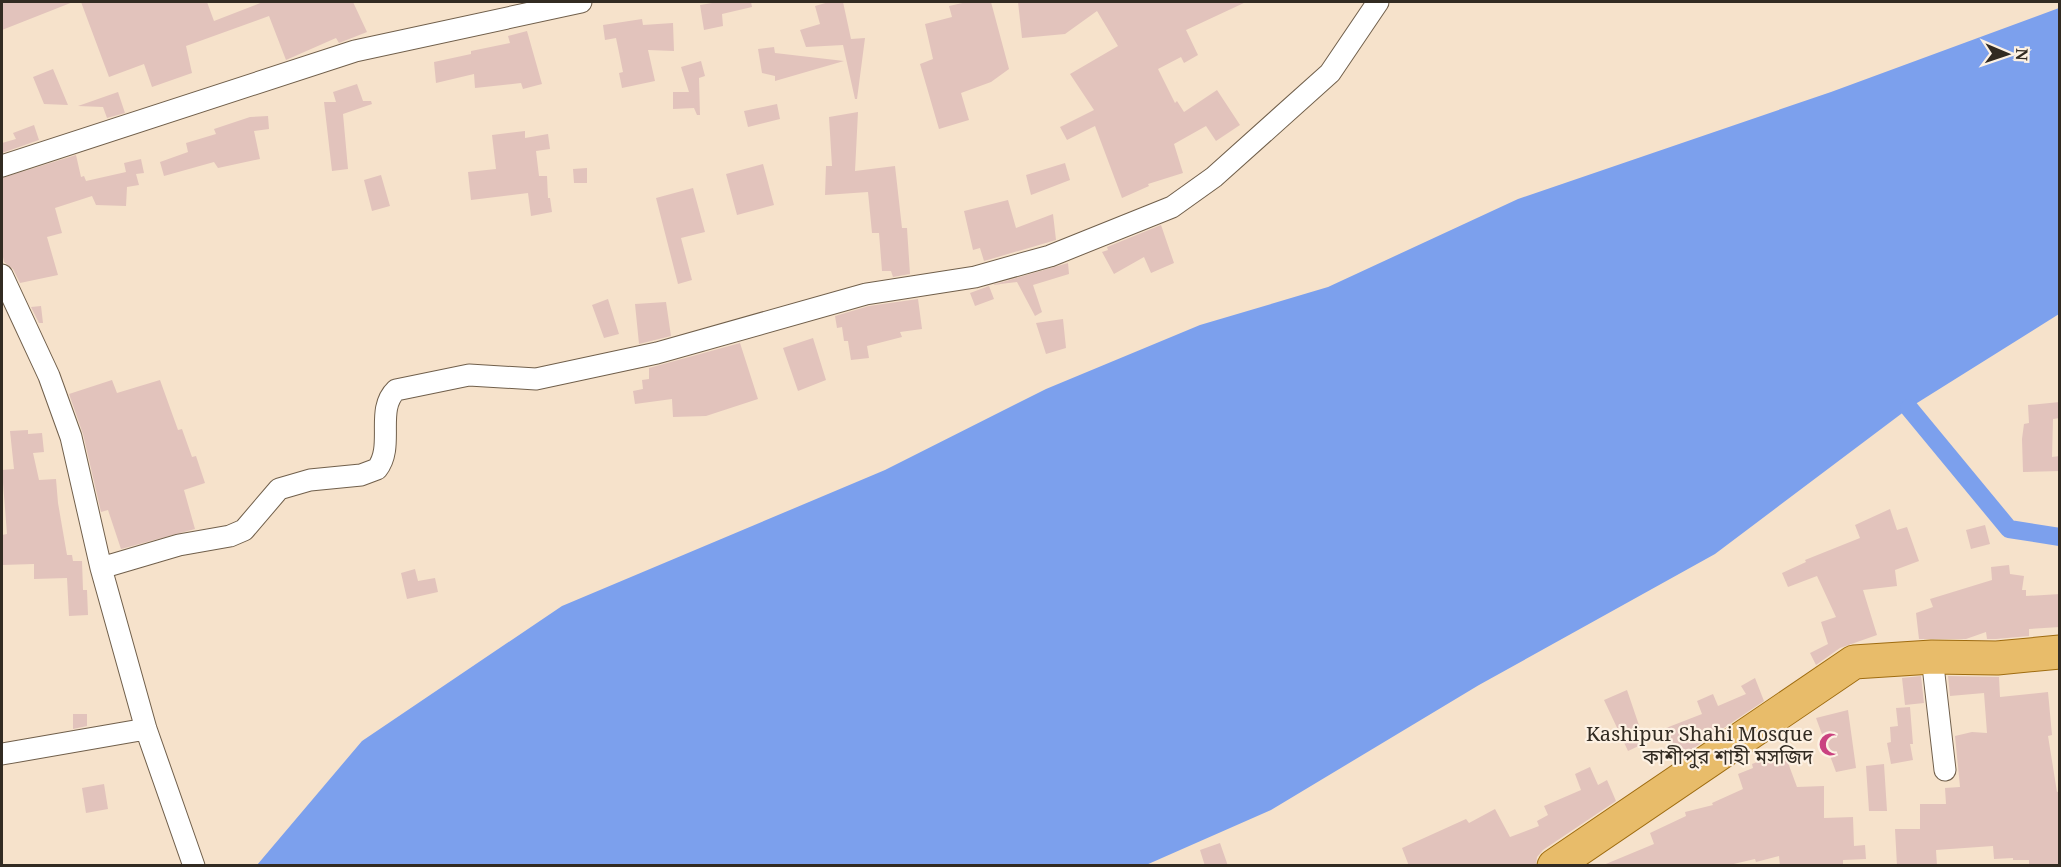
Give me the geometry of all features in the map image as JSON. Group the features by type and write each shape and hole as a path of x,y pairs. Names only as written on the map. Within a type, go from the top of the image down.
{"main road":[{"path":"1554,866 1854,662 1932,657 1997,658 2060,652"}],"street":[{"path":"2,166 355,51 581,2"},
{"path":"101,568 178,545 230,536 244,530 279,489 310,480 361,475 377,469 385,452 387,404 396,390 469,375 536,379 657,353 866,294 975,277 1050,256 1172,207 1214,177 1330,73 1378,2"},
{"path":"2,275 49,376 71,437 101,568 146,729 194,866"},
{"path":"1932,657 1946,770"},
{"path":"2,754 146,729"}],"water":[{"path":"2059,8 2059,314 1909,408 1715,554 1479,685 1271,810 1146,865 257,865 362,741 562,606 885,470 1046,389 1200,325 1328,287 1518,199 1831,92"}],"building":[{"path":"2,2 73,2 2,30"},
{"path":"81,2 207,2 214,21 263,2 353,2 367,32 339,43 336,38 286,60 269,16 186,46 192,73 152,87 144,64 109,77"},
{"path":"718,2 751,2 752,7 722,14 723,26 704,30 700,5"},
{"path":"829,2 843,2 851,39 865,38 857,99 855,99 843,45 806,47 800,30 820,24 815,6"},
{"path":"967,2 991,2 1009,69 991,82 961,93 969,120 939,129 920,64 933,59 925,24 952,17 949,6"},
{"path":"1018,2 1246,2 1186,30 1198,55 1184,63 1181,57 1158,69 1175,103 1177,101 1184,112 1217,90 1240,125 1216,141 1206,126 1174,144 1183,173 1148,184 1149,186 1122,198 1095,126 1067,140 1060,127 1094,110 1070,74 1118,46 1097,11 1065,34 1022,38"},
{"path":"642,19 643,25 673,23 674,51 648,50 655,81 622,88 619,73 623,72 616,38 605,40 603,25"},
{"path":"527,31 542,84 523,89 521,83 475,88 474,74 436,83 434,62 510,43 508,36"},
{"path":"774,47 775,53 844,61 775,81 775,76 762,73 758,49"},
{"path":"701,61 705,76 699,78 700,115 697,115 694,108 673,109 673,92 689,92 681,67"},
{"path":"53,69 68,105 44,104 33,77"},
{"path":"357,84 363,101 371,101 372,104 343,114 348,169 332,171 324,102 336,102 333,92"},
{"path":"118,92 125,113 107,118 103,107 78,106"},
{"path":"777,104 780,119 748,127 744,111"},
{"path":"858,112 855,171 895,166 902,228 907,228 910,274 893,277 891,271 882,271 879,233 872,233 868,192 825,195 826,166 832,166 829,117"},
{"path":"268,116 269,129 254,131 260,159 218,168 214,162 164,176 160,162 188,152 186,143 216,134 214,129 250,117"},
{"path":"34,125 39,140 2,153 2,143 16,139 13,133"},
{"path":"525,131 525,138 548,134 550,149 536,151 539,176 547,176 548,198 550,198 552,212 531,216 528,193 471,200 468,172 496,169 492,135"},
{"path":"76,155 81,177 84,176 86,181 126,172 124,163 141,159 144,173 136,174 139,185 127,187 126,206 96,205 92,196 55,208 62,233 47,237 58,275 20,283 13,269 4,262 2,252 2,178"},
{"path":"1065,163 1070,180 1031,195 1026,175"},
{"path":"763,164 774,205 737,215 726,174"},
{"path":"587,168 587,183 574,183 573,169"},
{"path":"381,175 390,206 372,211 364,180"},
{"path":"693,188 705,232 681,238 692,280 678,284 656,198"},
{"path":"1008,200 1016,228 1053,214 1056,240 984,261 980,248 973,250 964,211"},
{"path":"1161,225 1174,263 1151,273 1144,257 1114,274 1102,252 1108,250 1107,247"},
{"path":"1068,263 1069,274 1033,285 1042,312 1035,316 1017,282 992,285"},
{"path":"989,286 994,299 975,306 970,293"},
{"path":"608,299 619,334 604,338 592,305"},
{"path":"918,299 922,329 900,332 902,337 867,346 869,358 851,360 848,341 844,341 842,327 837,328 835,316 869,306"},
{"path":"666,302 671,336 639,344 635,304"},
{"path":"41,306 43,323 39,323 31,307"},
{"path":"1063,319 1066,348 1046,354 1036,323"},
{"path":"813,338 826,380 798,391 783,348"},
{"path":"740,343 758,399 706,416 673,417 672,399 635,404 633,391 643,389 642,380 649,379 649,368"},
{"path":"112,380 117,393 160,380 178,430 182,429 192,457 196,456 205,483 184,490 195,529 121,549 108,510 101,512 83,434 69,394"},
{"path":"2060,402 2060,418 2053,419 2052,457 2060,456 2060,471 2023,472 2022,439 2024,424 2029,423 2028,405"},
{"path":"28,430 28,434 42,433 44,452 33,453 39,480 56,479 67,555 72,555 73,561 82,561 83,590 87,590 88,615 69,616 67,578 34,579 34,564 2,565 2,535 7,534 2,470 14,469 10,431"},
{"path":"1890,509 1897,530 1907,527 1919,561 1895,570 1897,586 1863,590 1877,635 1840,648 1816,665 1810,653 1828,644 1821,622 1836,617 1817,576 1788,587 1782,573 1806,562 1805,560 1860,538 1855,525"},
{"path":"1985,525 1990,544 1971,549 1966,530"},
{"path":"2009,565 2010,574 2024,576 2022,590 2026,590 2026,596 2060,594 2060,627 2029,629 2029,636 1996,639 1987,639 1986,632 1966,639 1919,639 1916,613 1933,607 1930,599 1992,580 1991,567"},
{"path":"415,569 418,581 435,578 438,592 407,599 401,573"},
{"path":"1921,676 1924,703 1905,705 1902,678"},
{"path":"1948,676 1999,677 2000,697 2048,692 2052,735 2048,736 2057,792 2060,791 2060,866 2029,866 2029,860 1994,859 1993,846 1936,850 1937,866 1897,866 1895,829 1920,829 1920,804 1946,804 1945,788 1960,787 1955,736 1972,732 1987,733 1984,693 1950,696"},
{"path":"1755,678 1764,701 1679,758 1666,728 1702,714 1697,701 1713,694 1718,706 1746,694 1741,686"},
{"path":"1627,690 1645,743 1628,751 1604,700"},
{"path":"1910,707 1913,744 1910,744 1913,760 1891,764 1887,743 1891,742 1890,727 1898,726 1896,708"},
{"name":"Kashipur Shahi Mosque কাশীপুর শাহী মসজিদ","path":"1848,710 1856,768 1836,772 1816,718"},
{"path":"73,714 87,714 87,726 73,729"},
{"path":"1784,752 1797,787 1824,786 1824,818 1853,817 1854,846 1865,845 1866,859 1843,860 1843,866 1780,866 1779,856 1725,866 1601,866 1654,844 1650,833 1686,816 1685,812 1713,805 1712,803 1743,789 1738,774 1753,768 1752,764"},
{"path":"1884,764 1887,811 1869,811 1866,766"},
{"path":"1590,767 1598,785 1607,780 1616,801 1543,850 1537,857 1536,866 1409,866 1402,848 1466,819 1469,823 1495,809 1510,837 1539,826 1537,821 1548,815 1544,806 1581,790 1575,774"},
{"path":"104,784 108,809 86,813 82,788"},
{"path":"1220,843 1228,866 1205,866 1200,850"}],"waterway":[{"path":"1909,408 2009,529 2060,537"}],"place":[{"name":"Kashipur Shahi Mosque কাশীপুর শাহী মসজিদ","path":"1831,745"}]}
